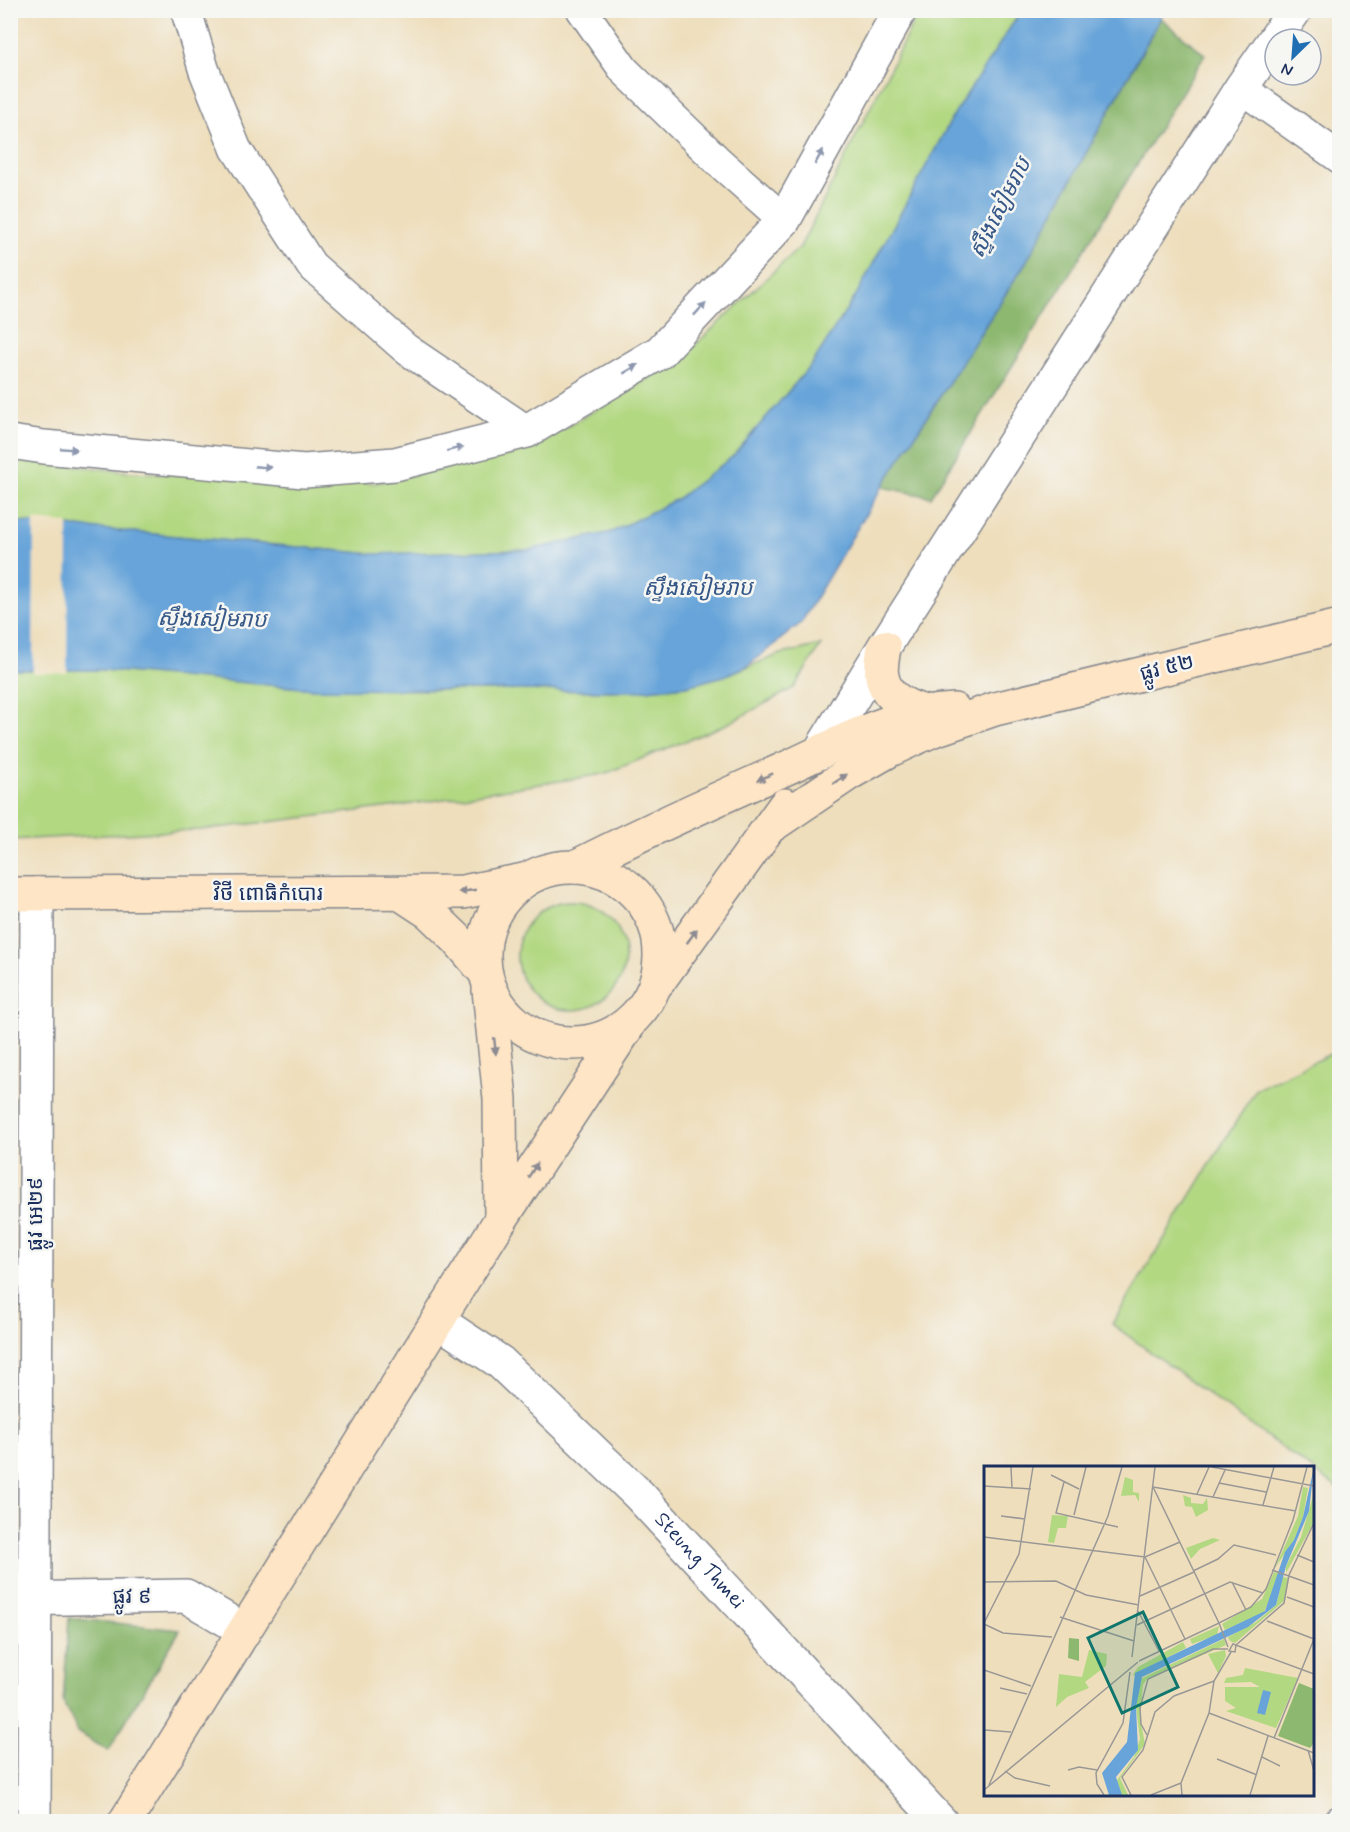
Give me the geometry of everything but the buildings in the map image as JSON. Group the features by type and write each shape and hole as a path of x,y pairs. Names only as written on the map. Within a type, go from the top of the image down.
{"main road":[{"name":"ផ្លូវ ៥២","path":"774,824 848,774 890,750 931,731 995,710 1340,626"},
{"path":"884,647 882,677 887,689 906,706 925,712"},
{"name":"ផ្លូវ ៥២","path":"575,867 641,833 877,725 925,712 995,710"},
{"path":"125,1821 501,1218 628,1026 643,1010 657,983 774,824 819,753"},
{"path":"501,1218 500,1099 483,945 490,920 504,898 524,880 548,870 575,867 602,872 627,885 646,905 657,929 661,956 657,983"},
{"name":"វិថី ពោធិកំបោរ","path":"24,894 401,894 463,892 524,880"},
{"path":"401,894 430,913 457,939 487,980 507,1015 532,1035 562,1044 594,1042 628,1026"}],"street":[{"path":"10,442 304,471 395,465 527,431 660,352 784,219 900,10"},
{"path":"819,753 884,647 1241,88 1295,10"},
{"name":"ផ្លូវ អេ២៩","path":"24,894 22,1599 34,1821"},
{"name":"Steung Thmei","path":"438,1322 500,1362 639,1495 941,1821"},
{"name":"ផ្លូវ ៩","path":"22,1599 186,1596 244,1630"}],"lane":[{"path":"186,10 204,70 236,149 311,265 406,349 527,431"},
{"path":"582,10 633,78 719,162 784,219"},
{"path":"1241,88 1340,158"}],"green space":[{"path":"919,11 1021,11 956,111 855,297 812,364 732,457 677,499 612,532 529,550 374,554 11,521 10,458 128,472 376,483 534,447 680,359 800,247"},
{"path":"1161,18 1205,55 931,497 882,487 1026,262"},
{"path":"821,645 794,688 727,724 604,774 399,806 201,830 11,840 11,670 104,670 314,689 636,691 686,686 724,676 778,655"},
{"path":"571,902 592,906 609,918 621,935 625,956 621,977 609,994 592,1006 571,1010 550,1006 533,994 521,977 517,956 521,935 533,918 550,906"},
{"path":"1339,1050 1339,1489 1314,1471 1314,1466 1307,1466 1112,1324 1256,1089"},
{"path":"69,1618 180,1630 108,1751 78,1732 63,1702"}],"water":[{"name":"ស្ទឹងសៀមរាប","path":"1021,11 1164,11 1026,262 882,487 801,623 747,666 724,676 686,686 636,691 314,689 104,670 11,670 10,521 374,554 529,550 612,532 677,499 732,457 812,364 855,297 956,111"}],"pier":[{"path":"34,520 68,523 67,673 33,673"}]}
